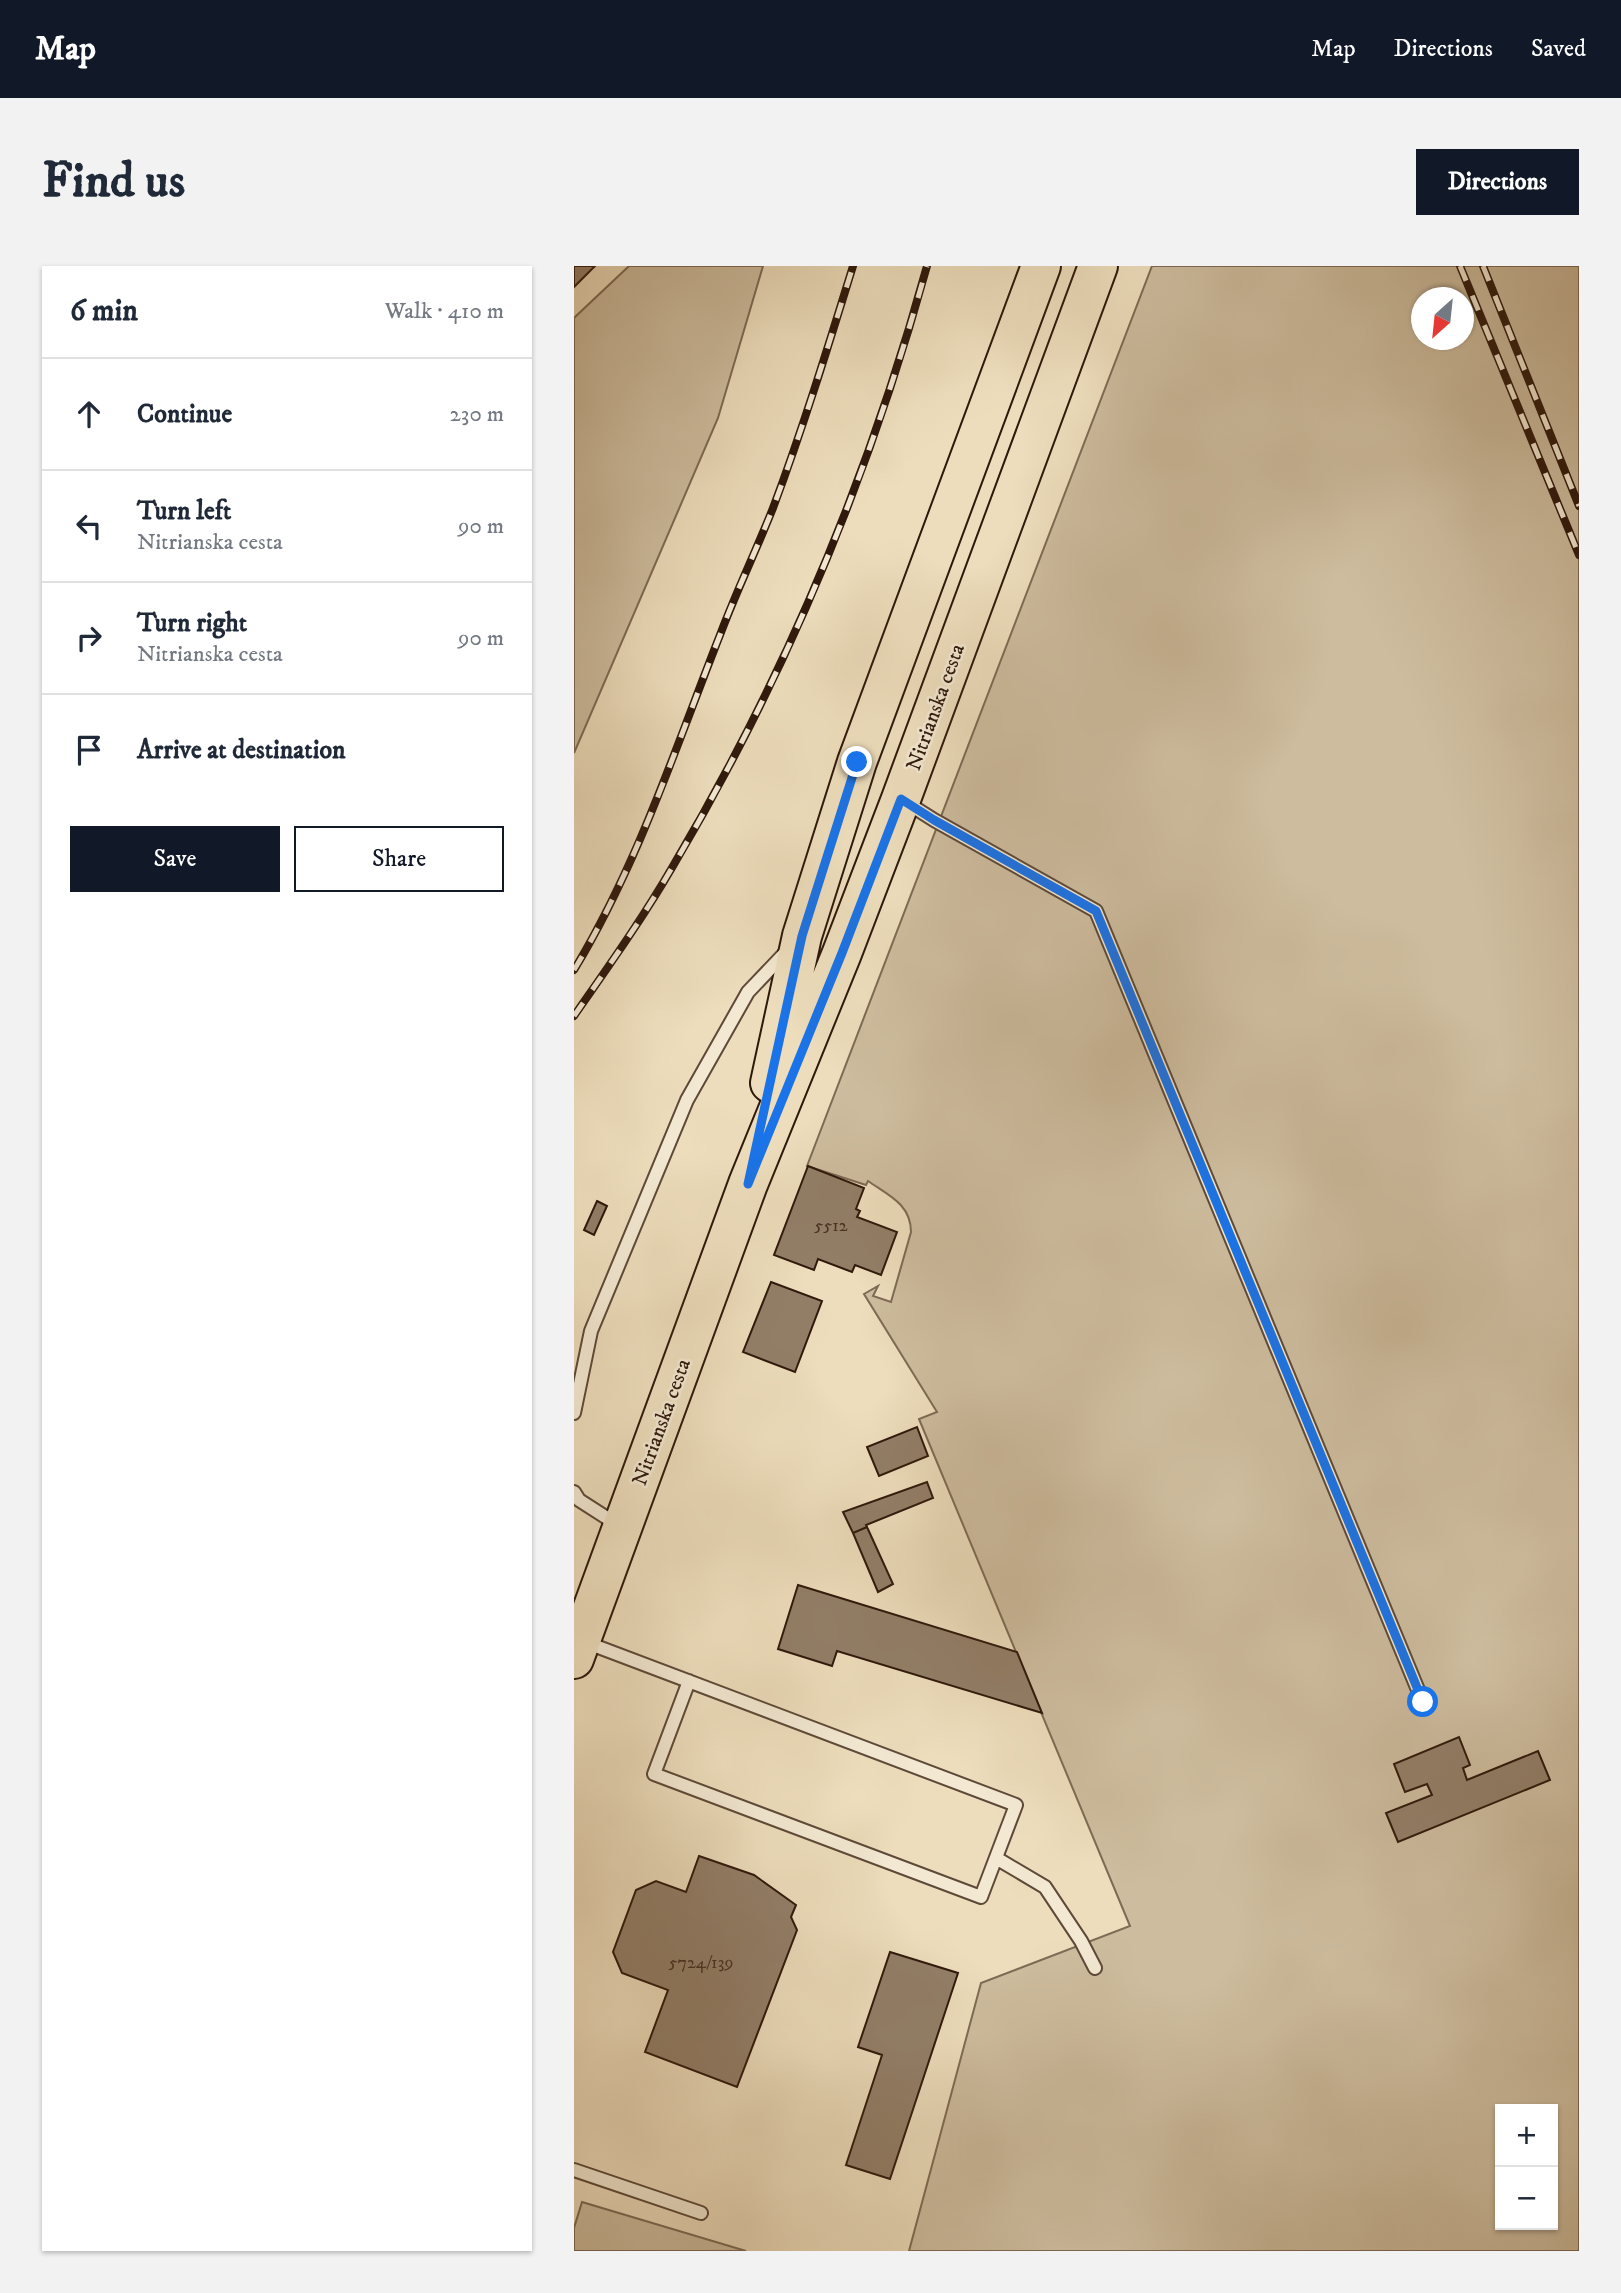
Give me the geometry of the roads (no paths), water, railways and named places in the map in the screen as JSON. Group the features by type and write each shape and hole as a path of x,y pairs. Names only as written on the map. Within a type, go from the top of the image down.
{"main road":[{"name":"Nitrianska cesta","path":"748,1184 802,936 857,762 1041,266"},
{"name":"Nitrianska cesta","path":"578,1650 748,1184 837,966 901,799 1098,266"}],"lane":[{"path":"901,799 1096,911 1423,1702"},
{"path":"574,1413 591,1331 687,1100 748,992 802,936"},
{"path":"574,1492 579,1500 622,1528"},
{"path":"578,1650 689,1681 1016,1805 981,1897 654,1774 689,1681"},
{"path":"996,1858 1045,1887 1081,1941 1095,1968"},
{"path":"574,2170 701,2213"}],"railway":[{"path":"574,970 597,930 636,847 773,508 805,418 853,266"},
{"path":"574,1016 673,866 714,795 787,649 851,499 879,422 927,266"},
{"path":"1460,266 1579,555"},
{"path":"1483,266 1579,506"}]}
